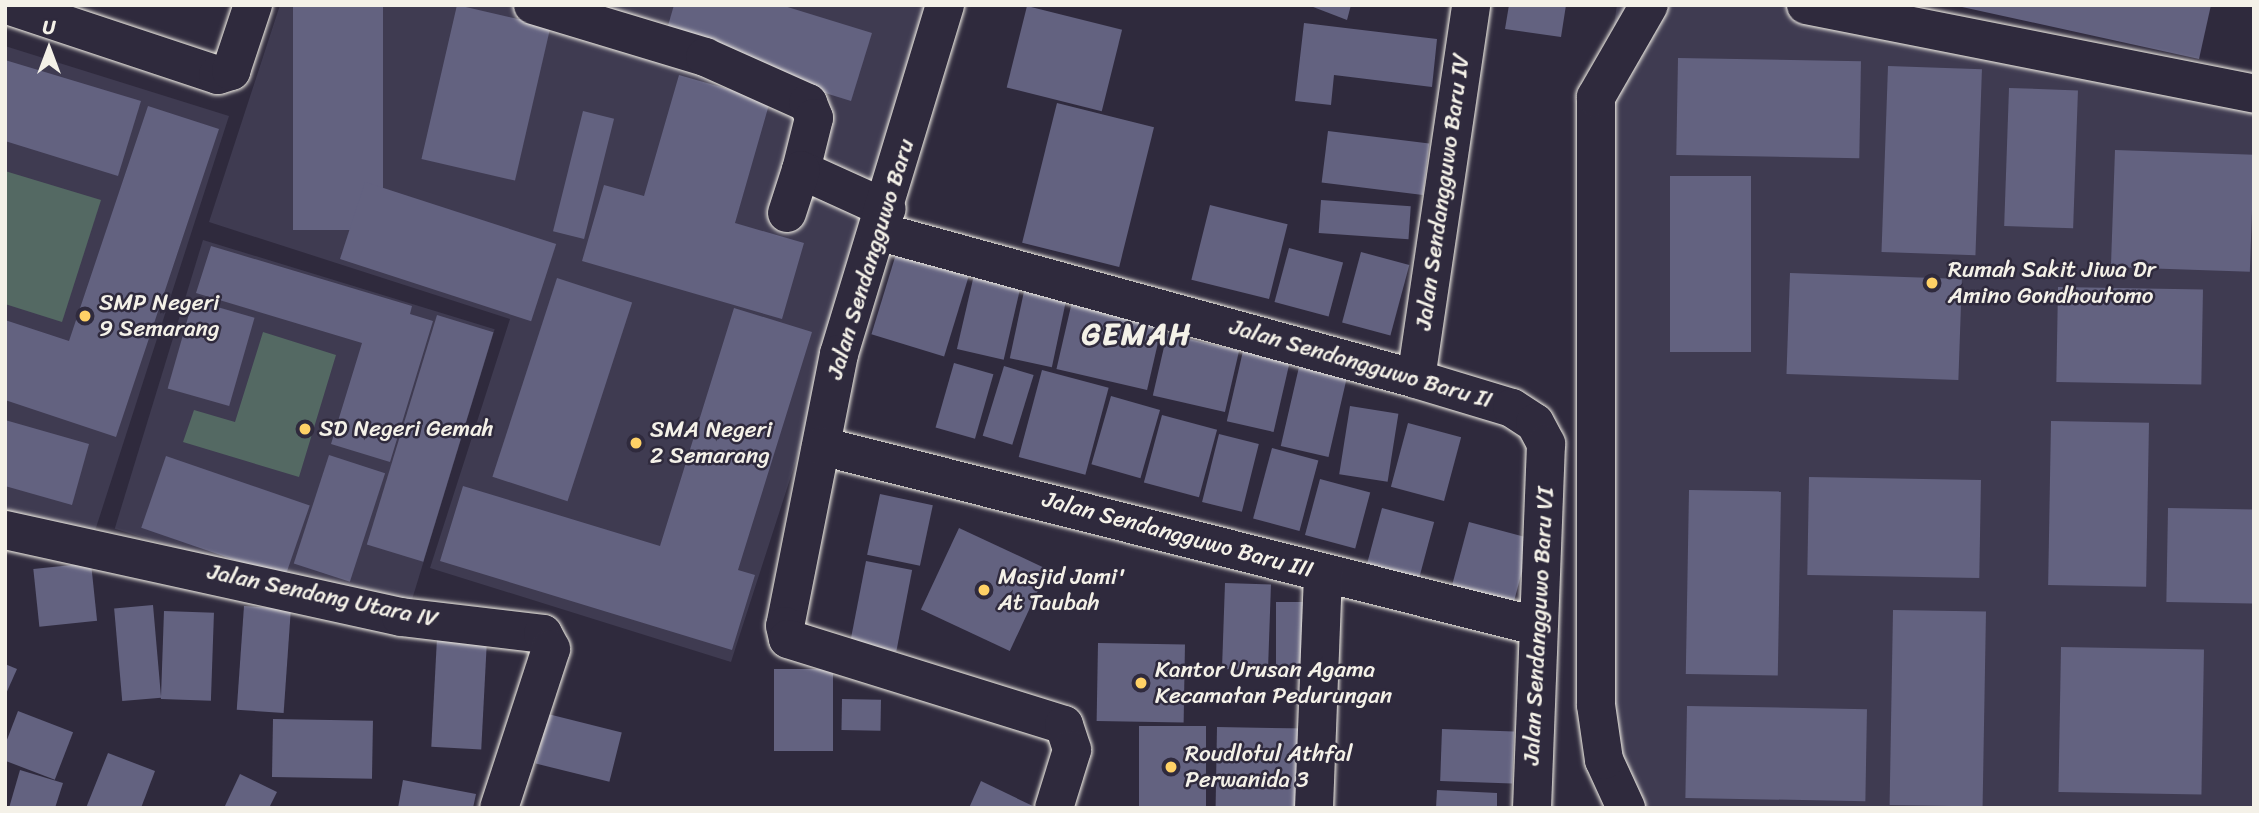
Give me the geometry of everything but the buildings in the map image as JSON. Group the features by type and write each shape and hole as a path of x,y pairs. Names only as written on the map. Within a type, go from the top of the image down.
{"street":[{"path":"7,5 218,75 231,71 253,5"},
{"path":"533,5 705,57 808,103 814,118 802,170 787,213"},
{"name":"Jalan Sendangguwo Baru","path":"945,5 882,220 844,333 821,446 801,526 788,639 1064,725 1072,750 1054,808"},
{"name":"Jalan Sendangguwo Baru IV","path":"1416,379 1471,5"},
{"path":"1626,808 1604,760 1596,705 1596,97 1649,5"},
{"path":"1806,5 2254,94"},
{"name":"Jalan Sendangguwo Baru II","path":"802,170 882,220 1512,408 1535,423 1546,444"},
{"name":"Jalan Sendangguwo Baru VI","path":"1531,808 1536,626 1546,444"},
{"name":"Jalan Sendangguwo Baru III","path":"821,446 1536,626"},
{"name":"Jalan Sendang Utara IV","path":"5,530 401,617 543,634 551,649 499,808"},
{"path":"1314,808 1323,573"}],"shaded area":[{"name":"SMA Negeri 2 Semarang","path":"280,5 943,5 731,662 430,568 510,319 209,222"},
{"name":"Rumah Sakit Jiwa Dr Amino Gondhoutomo","path":"1617,5 1805,5 2254,104 2254,808 1616,808 1609,58"},
{"name":"SMP Negeri 9 Semarang","path":"5,46 229,116 93,537 5,515"},
{"name":"SD Negeri Gemah","path":"203,240 495,329 406,618 115,529"}],"green space":[{"path":"5,171 101,200 62,322 5,304"},
{"path":"263,332 336,355 299,477 183,442 194,410 235,422"}],"place":[{"name":"Rumah Sakit Jiwa Dr Amino Gondhoutomo","path":"1932,283"},
{"name":"SMP Negeri 9 Semarang","path":"85,316"},
{"name":"SD Negeri Gemah","path":"305,429"},
{"name":"SMA Negeri 2 Semarang","path":"636,443"},
{"name":"Masjid Jami' At Taubah","path":"984,590"},
{"name":"Kantor Urusan Agama Kecamatan Pedurungan","path":"1141,683"},
{"name":"Roudlotul Athfal Perwanida 3","path":"1171,767"}],"district":[{"name":"GEMAH","path":"1137,334"}]}
